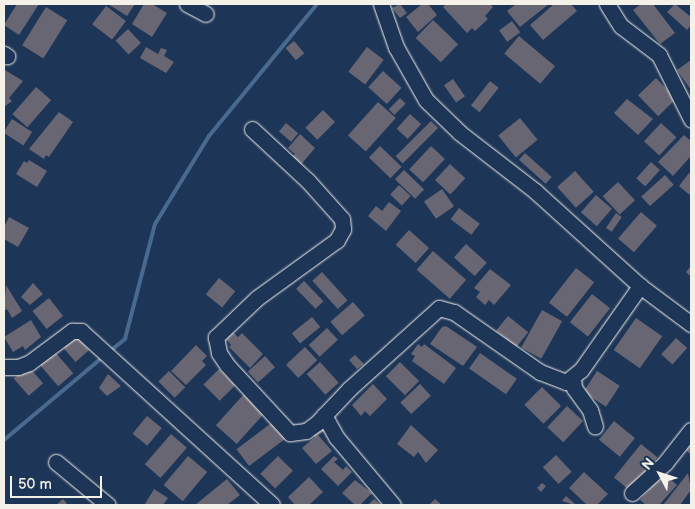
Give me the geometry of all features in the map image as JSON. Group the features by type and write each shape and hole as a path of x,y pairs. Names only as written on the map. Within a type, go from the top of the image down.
{"street":[{"path":"187,4 206,14"},
{"path":"381,4 396,47 426,100 460,133 535,190 640,286 691,324"},
{"path":"607,4 621,26 659,55 689,110"},
{"path":"252,129 308,181 342,219 343,230 327,250 257,298 219,331 216,337 219,353 290,433 306,431 439,308 454,312 540,372 566,382 574,378 640,286"},
{"path":"4,367 29,363 72,332 81,331 272,505"},
{"path":"574,378 574,388 590,410 596,426"},
{"path":"324,415 337,438 393,505"},
{"path":"632,493 665,463 691,430"},
{"path":"56,462 108,505"}],"building":[{"path":"17,4 39,4 19,35 4,25"},
{"path":"108,4 135,4 127,16"},
{"path":"144,4 152,4 167,13 152,37 132,24"},
{"path":"400,4 407,13 400,18 392,8"},
{"path":"422,4 428,4 437,15 418,32 406,17"},
{"path":"446,4 490,4 493,7 485,16 488,19 475,31 472,28 467,33 443,7"},
{"path":"516,4 549,4 520,27 507,11"},
{"path":"554,4 571,4 577,11 543,40 530,25"},
{"path":"641,4 653,4 675,33 660,44 633,10"},
{"path":"675,4 691,17 691,25 687,30 667,12"},
{"path":"106,6 126,21 112,39 92,24"},
{"path":"46,7 67,20 43,58 22,45"},
{"path":"433,20 458,44 441,62 416,38"},
{"path":"512,21 520,32 507,42 499,30"},
{"path":"128,29 141,43 129,54 116,41"},
{"path":"519,36 555,66 540,84 504,54"},
{"path":"294,41 304,53 296,60 286,48"},
{"path":"146,47 158,54 161,48 167,50 164,56 174,62 166,73 140,58"},
{"path":"367,47 384,60 365,84 348,72"},
{"path":"691,60 691,90 677,70"},
{"path":"5,70 23,81 9,98 12,101 4,107"},
{"path":"383,71 402,88 387,104 368,87"},
{"path":"656,78 676,99 658,116 638,95"},
{"path":"453,79 465,96 456,103 444,85"},
{"path":"490,81 499,88 480,112 471,105"},
{"path":"36,87 51,100 27,127 12,114"},
{"path":"400,98 406,104 394,115 389,109"},
{"path":"627,99 653,119 638,135 614,113"},
{"path":"378,102 396,118 366,152 348,135"},
{"path":"323,110 335,122 317,140 305,128"},
{"path":"59,112 73,122 49,157 46,155 44,159 29,149"},
{"path":"410,114 421,124 408,139 397,129"},
{"path":"520,118 538,140 516,157 498,136"},
{"path":"12,119 32,132 23,145 4,133"},
{"path":"431,121 438,128 403,163 396,156"},
{"path":"286,123 298,133 291,142 279,131"},
{"path":"661,123 676,137 659,156 644,141"},
{"path":"300,134 315,148 299,167 291,159 295,154 288,148"},
{"path":"684,135 691,141 691,156 673,176 658,162"},
{"path":"380,146 402,167 390,178 369,158"},
{"path":"431,146 445,159 423,182 409,169"},
{"path":"525,153 552,177 546,184 519,160"},
{"path":"29,160 47,171 37,187 16,174 24,161 27,163"},
{"path":"651,162 660,170 645,186 636,178"},
{"path":"450,164 465,178 450,194 435,180"},
{"path":"404,170 424,189 415,199 395,179"},
{"path":"575,171 594,192 576,208 557,187"},
{"path":"689,173 691,175 691,196 679,186"},
{"path":"665,175 674,185 650,206 641,196"},
{"path":"618,182 635,200 620,215 603,196"},
{"path":"399,185 411,196 402,205 390,195"},
{"path":"442,189 454,206 436,219 424,202"},
{"path":"596,195 612,209 597,226 581,212"},
{"path":"389,202 401,211 386,231 368,216 376,206 382,211"},
{"path":"459,208 480,224 471,235 451,219"},
{"path":"641,212 657,226 634,252 618,238"},
{"path":"616,213 622,217 612,232 606,228"},
{"path":"9,217 29,228 18,247 4,239 4,227"},
{"path":"409,230 429,248 416,263 396,245"},
{"path":"466,244 487,263 475,276 454,257"},
{"path":"433,251 466,280 450,299 417,270"},
{"path":"691,266 691,277 686,272"},
{"path":"576,268 594,282 567,317 549,303"},
{"path":"490,269 511,285 494,305 489,300 485,305 476,297 480,292 474,288"},
{"path":"322,272 347,300 338,309 312,281"},
{"path":"219,278 235,291 222,308 206,294"},
{"path":"304,281 323,301 316,309 296,289"},
{"path":"33,283 43,294 30,305 21,297"},
{"path":"6,285 22,311 12,318 7,309 4,311"},
{"path":"592,294 610,308 588,337 570,322"},
{"path":"49,298 63,316 47,329 32,311"},
{"path":"353,302 365,316 342,335 330,322"},
{"path":"542,310 562,321 541,359 521,348"},
{"path":"508,316 528,332 516,347 496,331"},
{"path":"312,317 320,327 300,343 292,333"},
{"path":"636,318 662,336 640,368 614,350"},
{"path":"31,320 41,337 25,350 23,346 13,352 4,337"},
{"path":"446,326 477,347 463,366 430,344 442,327"},
{"path":"327,328 338,340 320,357 309,345"},
{"path":"233,332 238,337 242,333 263,354 250,368 229,347 231,345 226,339"},
{"path":"76,335 89,350 76,362 62,347"},
{"path":"676,338 687,348 672,364 661,354"},
{"path":"418,344 422,347 424,344 456,368 444,384 412,361 415,356 411,354"},
{"path":"196,345 207,356 202,361 206,365 186,385 171,371"},
{"path":"305,347 317,360 298,378 286,365"},
{"path":"55,352 73,373 58,386 40,365"},
{"path":"480,353 517,379 506,394 469,369"},
{"path":"355,355 364,364 357,369 349,360"},
{"path":"265,356 275,367 258,383 248,371"},
{"path":"320,362 339,383 325,395 307,374"},
{"path":"400,362 419,381 405,395 386,376"},
{"path":"28,366 43,383 29,396 14,378"},
{"path":"219,369 235,385 220,401 203,385"},
{"path":"169,371 185,387 175,398 158,382"},
{"path":"597,371 620,386 606,407 583,392"},
{"path":"108,374 121,386 107,396 99,388"},
{"path":"373,384 387,399 370,416 365,411 361,416 352,405"},
{"path":"420,384 431,396 411,414 400,402"},
{"path":"542,387 561,406 543,424 524,405"},
{"path":"244,394 265,413 237,444 216,425"},
{"path":"567,406 583,421 563,442 547,427"},
{"path":"147,416 162,428 147,446 133,434"},
{"path":"274,421 287,438 249,466 236,449"},
{"path":"614,421 635,438 620,457 599,440"},
{"path":"319,425 326,430 318,435 332,451 316,464 302,448 315,437 312,434"},
{"path":"411,425 438,450 426,463 418,452 414,457 397,444"},
{"path":"171,434 187,448 161,478 145,464"},
{"path":"691,438 691,455 683,447"},
{"path":"641,444 657,457 630,491 614,477"},
{"path":"556,455 572,472 559,484 543,467"},
{"path":"188,456 207,472 183,501 164,485"},
{"path":"278,456 293,471 275,489 260,474"},
{"path":"334,456 338,459 334,462 343,470 346,466 352,472 338,486 321,469"},
{"path":"584,472 608,494 597,505 587,505 569,488"},
{"path":"664,473 677,485 659,505 646,505 640,500"},
{"path":"688,473 691,490 680,505 663,505"},
{"path":"309,477 323,492 309,505 295,505 288,497"},
{"path":"227,479 240,495 227,505 195,505"},
{"path":"355,480 372,493 360,505 355,505 342,493"},
{"path":"542,483 546,486 541,492 537,488"},
{"path":"154,489 168,498 163,505 145,504"},
{"path":"566,496 575,504 574,505 562,501"},
{"path":"63,499 68,505 56,505"},
{"path":"374,499 381,505 368,505"},
{"path":"435,499 442,505 429,505"}],"waterway":[{"path":"109,352 125,339 155,224 209,136 317,4"},
{"path":"4,440 104,356"}]}
